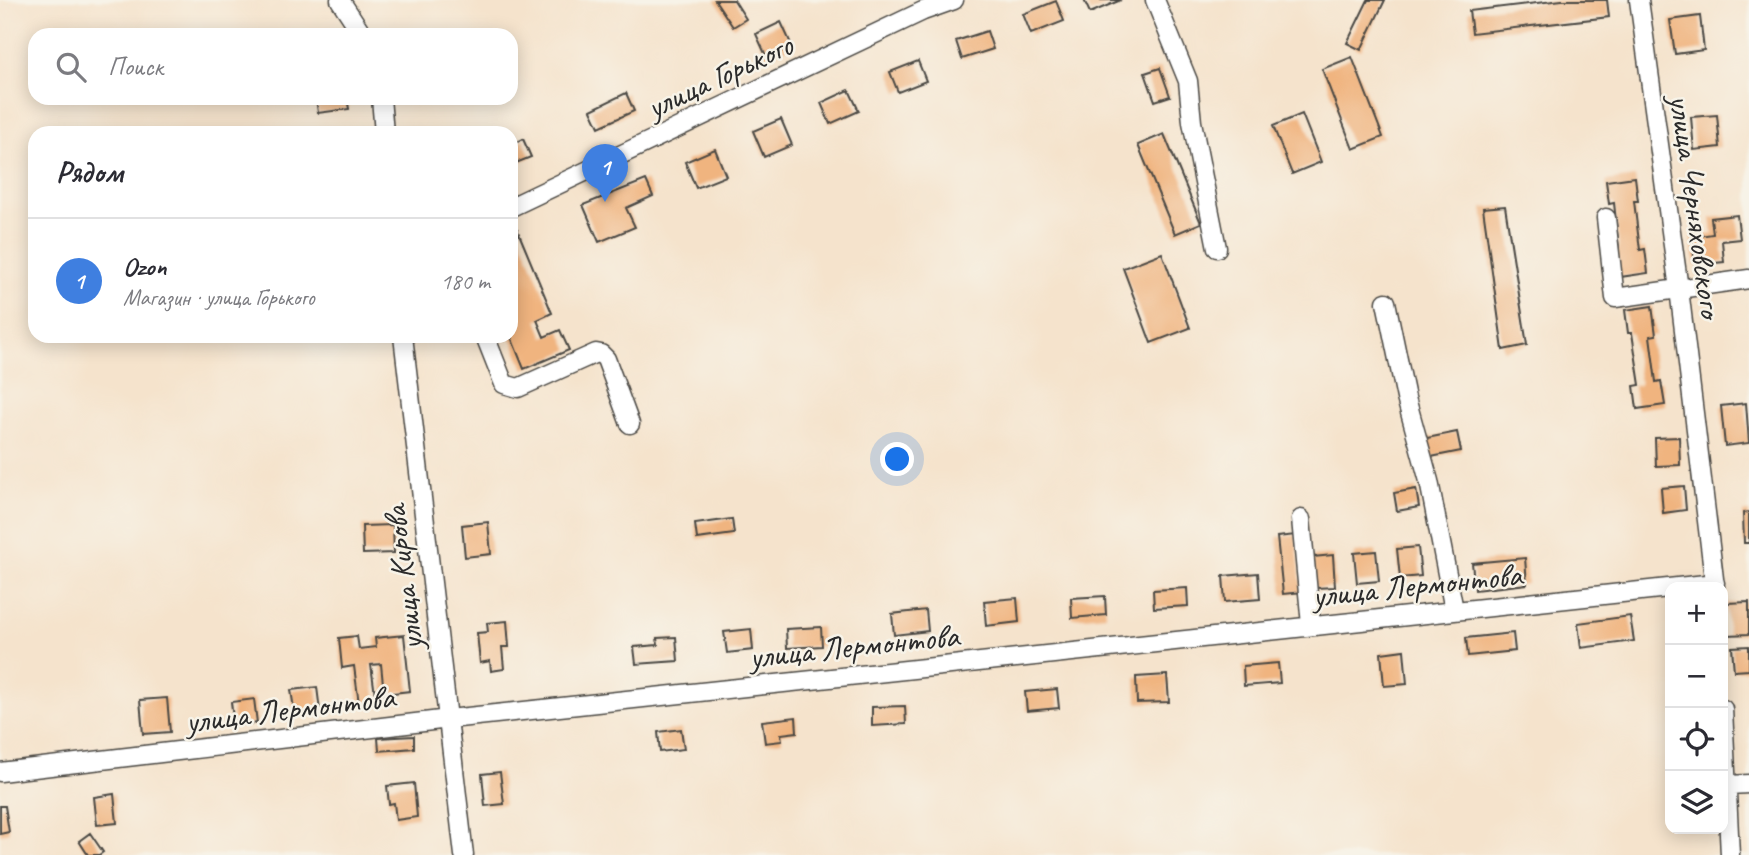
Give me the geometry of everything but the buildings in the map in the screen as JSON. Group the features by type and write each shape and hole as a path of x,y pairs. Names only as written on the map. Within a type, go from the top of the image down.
{"street":[{"path":"340,0 358,28"},
{"name":"улица Горького","path":"518,204 920,6 954,0"},
{"path":"1154,0 1188,81 1192,122 1217,248"},
{"name":"улица Черняховского","path":"1639,0 1679,289 1715,582"},
{"path":"382,105 383,126"},
{"path":"1606,218 1615,298 1749,279"},
{"path":"1386,302 1406,398 1429,481 1454,610"},
{"name":"улица Кирова","path":"403,343 464,855"},
{"path":"488,343 504,384 517,388 596,353 601,354 606,359 630,424"},
{"path":"1301,519 1311,625"},
{"name":"улица Лермонтова","path":"0,772 449,719 1311,625 1665,590"},
{"path":"1730,855 1728,785 1749,784"}],"place":[{"name":"Ozon","path":"605,202"}]}
